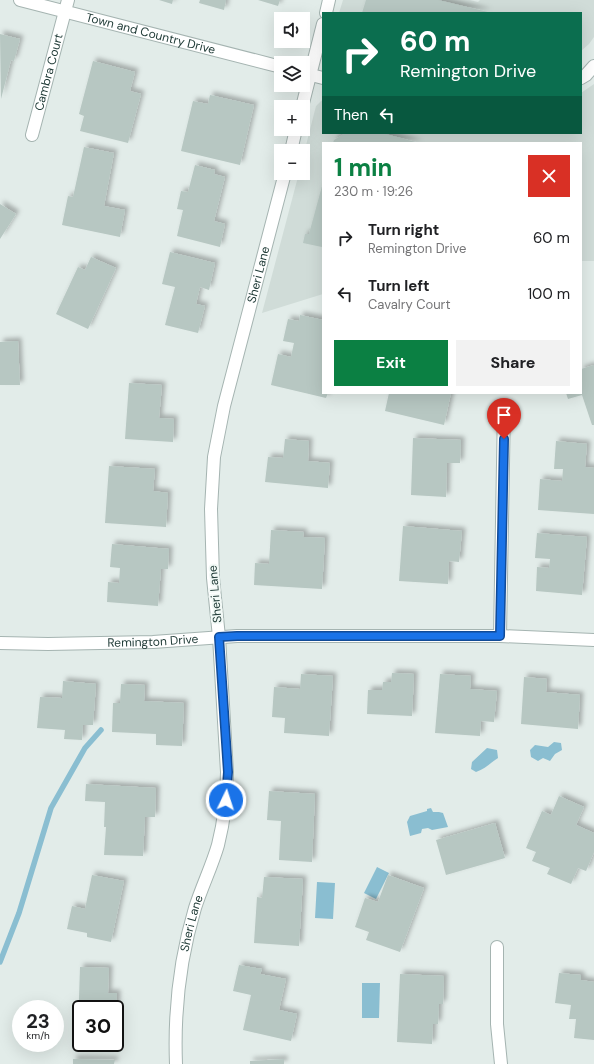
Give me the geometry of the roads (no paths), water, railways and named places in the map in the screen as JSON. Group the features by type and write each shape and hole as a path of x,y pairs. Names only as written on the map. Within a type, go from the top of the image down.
{"street":[{"name":"Town and Country Drive","path":"20,0 66,5 274,65"},
{"path":"326,12 329,0"},
{"name":"Cambra Court","path":"32,135 66,5"},
{"path":"310,65 322,27"},
{"path":"582,77 594,66"},
{"path":"310,75 322,78"},
{"name":"Sheri Lane","path":"176,1064 176,1015 184,950 195,907 218,844 227,791 228,772 219,637 213,578 211,509 214,457 224,406 283,180"},
{"path":"500,636 504,407"},
{"name":"Remington Drive","path":"0,643 48,644 153,642 237,636 500,636 594,640"},
{"path":"497,947 497,1024 501,1064"}],"water":[{"path":"554,742 561,743 562,750 555,754 550,761 543,758 538,761 531,757 530,750 535,745 548,747"},
{"path":"487,748 497,750 498,758 479,771 476,772 471,769 472,762"},
{"path":"431,808 433,812 443,813 448,827 432,830 428,828 422,829 421,833 410,836 407,822 410,816 427,811 427,809"},
{"path":"377,867 389,873 376,899 364,893"},
{"path":"317,882 335,883 333,919 315,918"},
{"path":"362,983 380,983 379,1018 362,1018"}],"waterway":[{"path":"0,962 19,913 51,808 85,748 101,730"}]}
